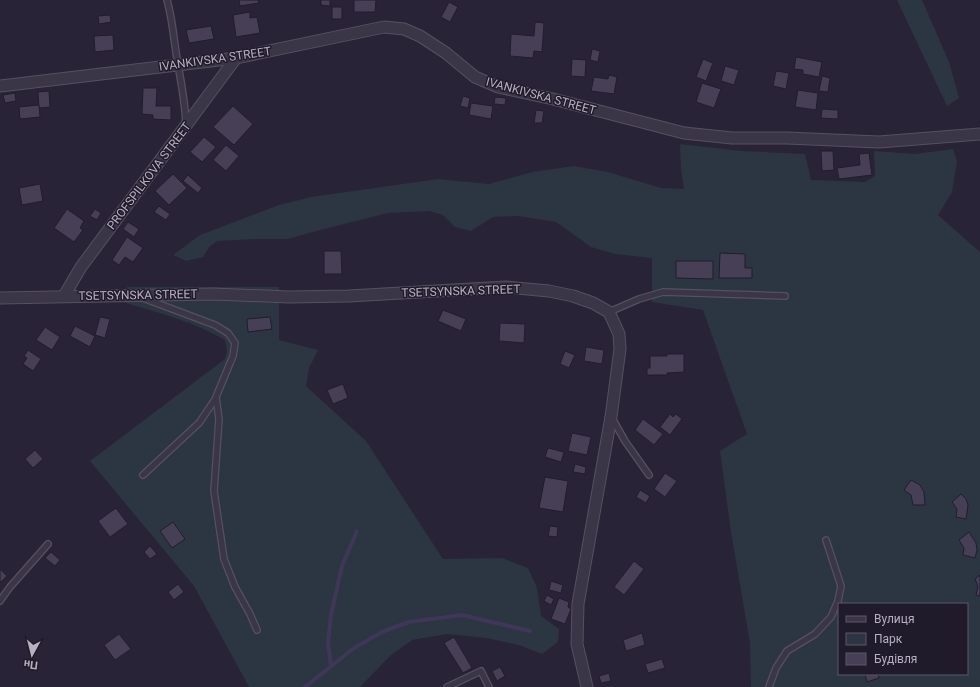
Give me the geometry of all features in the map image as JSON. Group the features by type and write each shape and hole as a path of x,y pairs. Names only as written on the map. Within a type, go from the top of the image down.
{"street":[{"name":"IVANKIVSKA STREET","path":"0,86 236,58 384,27 404,29 420,36 446,53 475,77 498,87 553,99 684,133 732,138 787,138 879,142 980,134"},
{"name":"PROFSPILKOVA STREET","path":"64,296 81,267 236,58"},
{"name":"TSETSYNSKA STREET","path":"0,298 213,294 289,297 349,296 506,287 549,291 573,296 592,303 608,312"},
{"path":"587,687 578,644 578,604 611,417 620,349 618,334 608,312"}],"lane":[{"path":"167,0 171,12 178,65 185,101 186,126"},
{"path":"608,312 639,299 663,292 786,296"},
{"path":"135,295 158,305 215,325 228,333 236,343 233,356 216,398 200,423 143,474"},
{"path":"216,398 219,419 214,491 224,559 235,587 257,630"},
{"path":"611,417 625,442 649,475"},
{"path":"770,687 776,668 787,651 815,634 831,617 838,601 841,586 826,540"},
{"path":"0,601 10,587 48,544"},
{"path":"447,687 481,672 489,687"}],"green space":[{"path":"897,0 922,0 949,62 959,98 947,106"},
{"path":"680,144 742,151 805,154 811,180 865,182 875,176 874,151 915,154 953,149 957,161 952,192 938,215 980,252 980,687 751,687 750,643 731,532 720,451 747,434 703,310 652,302 652,258 615,254 591,247 556,222 518,216 493,217 471,231 455,227 443,215 429,211 388,213 288,239 217,241 209,247 203,257 186,261 173,255 200,235 279,205 311,197 438,179 489,184 532,172 574,166 608,172 661,188 684,189 681,169"},
{"path":"127,287 279,287 279,340 318,350 309,368 306,386 366,441 443,559 502,558 528,568 537,588 541,616 559,629 558,642 542,654 519,645 486,638 447,634 412,640 391,655 360,687 249,687 194,586 90,461 225,359 227,350 225,340 202,328 177,318 126,303"}],"building":[{"path":"239,0 258,0 259,3 240,6"},
{"path":"321,0 330,0 330,6 321,5"},
{"path":"354,0 376,0 375,12 354,12"},
{"path":"449,2 458,7 450,22 441,17"},
{"path":"332,7 342,7 342,19 332,19"},
{"path":"250,12 250,18 257,17 260,33 236,37 233,15"},
{"path":"110,15 111,22 99,24 98,16"},
{"path":"535,22 544,23 542,52 534,51 533,58 510,56 511,34 534,36"},
{"path":"211,26 214,39 189,43 186,30"},
{"path":"113,35 114,50 95,52 94,36"},
{"path":"592,49 600,51 598,62 590,60"},
{"path":"796,57 822,62 819,77 803,74 803,70 794,69"},
{"path":"572,59 586,60 585,77 571,76"},
{"path":"703,59 713,63 706,81 696,77"},
{"path":"725,66 739,70 734,85 721,81"},
{"path":"776,71 789,73 786,89 773,86"},
{"path":"609,75 617,77 614,94 591,91 594,77 608,79"},
{"path":"822,76 830,78 828,92 819,91"},
{"path":"702,83 721,89 714,108 696,102"},
{"path":"143,88 157,88 156,106 171,106 171,120 153,119 153,115 142,114"},
{"path":"798,90 818,93 816,110 795,107"},
{"path":"49,91 50,107 39,108 38,92"},
{"path":"15,93 16,101 5,103 3,95"},
{"path":"463,96 470,98 468,108 460,106"},
{"path":"495,97 506,98 505,105 494,104"},
{"path":"471,103 493,106 491,119 469,115"},
{"path":"39,105 40,117 20,119 19,107"},
{"path":"233,106 253,124 234,145 213,127"},
{"path":"822,109 838,110 838,119 821,118"},
{"path":"536,110 544,111 542,123 534,123"},
{"path":"204,137 216,147 202,162 190,152"},
{"path":"226,145 239,156 226,171 213,160"},
{"path":"821,151 833,151 834,170 822,171"},
{"path":"869,153 872,175 839,179 837,168 860,165 859,154"},
{"path":"173,174 187,188 169,205 155,191"},
{"path":"188,175 202,188 198,193 183,181"},
{"path":"40,184 43,201 22,205 19,188"},
{"path":"159,206 170,214 166,220 154,212"},
{"path":"67,209 84,221 80,228 83,230 74,242 54,228"},
{"path":"95,209 101,213 97,220 90,216"},
{"path":"128,222 139,229 134,237 123,229"},
{"path":"127,237 143,248 133,262 125,257 119,265 112,260"},
{"path":"324,251 341,251 342,274 324,274"},
{"path":"720,253 745,254 745,268 752,268 752,278 719,278"},
{"path":"676,261 713,261 713,279 676,278"},
{"path":"443,310 466,319 461,331 438,321"},
{"path":"100,317 110,319 105,338 95,335"},
{"path":"270,317 272,329 248,332 247,319"},
{"path":"500,323 525,324 524,343 499,341"},
{"path":"75,326 95,336 90,347 70,336"},
{"path":"45,327 60,337 52,350 36,340"},
{"path":"586,347 604,350 602,364 584,361"},
{"path":"28,350 41,359 33,371 23,364 27,358 24,356"},
{"path":"565,351 575,355 569,368 560,364"},
{"path":"667,354 684,354 684,372 667,373 667,375 647,375 647,368 650,368 650,356 667,356"},
{"path":"343,384 348,398 333,404 327,390"},
{"path":"670,414 673,417 676,414 682,419 670,435 660,427"},
{"path":"643,419 663,434 654,445 635,430"},
{"path":"572,433 591,437 587,455 568,451"},
{"path":"548,448 564,452 561,462 545,457"},
{"path":"35,450 43,459 33,468 25,459"},
{"path":"575,464 586,467 585,474 573,472"},
{"path":"665,473 677,481 665,497 654,489"},
{"path":"545,477 568,481 563,512 539,508"},
{"path":"911,480 920,485 924,492 925,505 913,505 911,495 904,490"},
{"path":"640,490 650,496 646,503 636,497"},
{"path":"961,494 966,499 968,505 966,519 956,517 957,509 952,502"},
{"path":"116,508 128,524 110,537 98,521"},
{"path":"173,522 185,539 172,548 160,531"},
{"path":"550,526 558,527 557,537 548,536"},
{"path":"969,532 976,543 977,550 975,558 963,555 964,548 959,540"},
{"path":"150,546 157,554 150,559 144,552"},
{"path":"51,552 60,560 55,566 45,558"},
{"path":"634,561 644,569 624,595 614,587"},
{"path":"0,569 7,576 1,582 0,581"},
{"path":"980,575 980,596 976,595 978,586 975,579"},
{"path":"551,581 563,585 561,593 549,590"},
{"path":"178,584 184,592 174,600 168,592"},
{"path":"547,595 554,599 551,605 544,601"},
{"path":"559,598 569,602 568,607 571,609 565,624 551,619"},
{"path":"642,633 645,645 626,651 623,640"},
{"path":"119,634 131,649 115,660 104,645"},
{"path":"454,637 472,668 463,673 444,643"},
{"path":"662,659 665,668 648,673 645,664"},
{"path":"500,667 505,676 497,681 492,671"},
{"path":"609,673 611,681 601,683 599,676"},
{"path":"865,675 878,675 879,678 867,682"}],"waterway":[{"path":"331,666 328,642 331,615 342,566 357,531"},
{"path":"305,687 354,648 384,631 409,622 462,615 530,631"}]}
